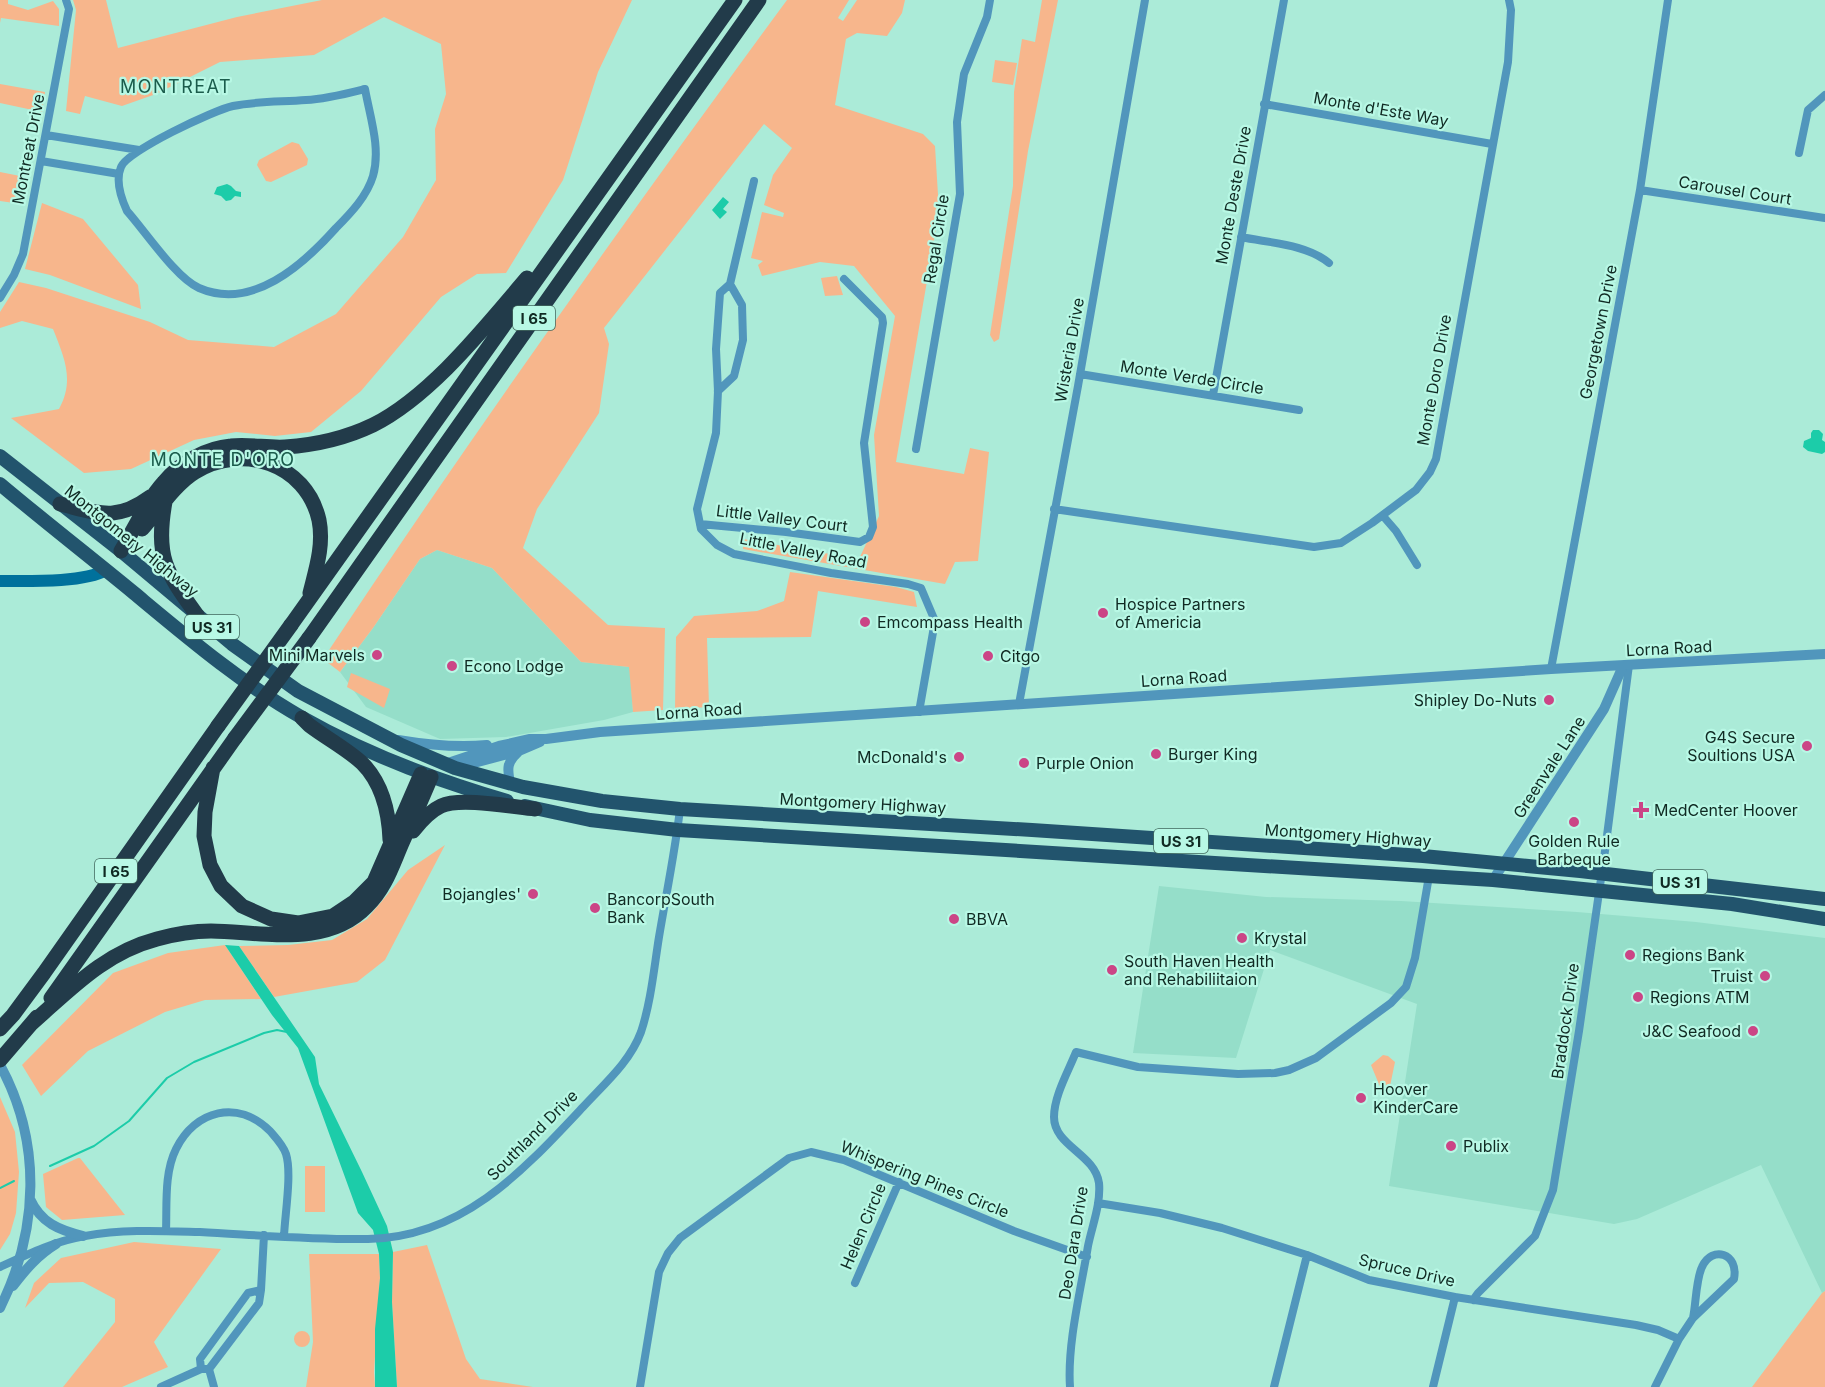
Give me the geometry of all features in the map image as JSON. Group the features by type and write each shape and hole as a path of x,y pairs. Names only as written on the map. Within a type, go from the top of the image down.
{"highway":[{"name":"I 65","path":"0,1029 13,1015 735,0"},
{"name":"I 65","path":"0,1060 29,1028 213,768 309,638 759,0"},
{"path":"121,551 160,498 176,471 199,455 215,448 230,446 298,446 341,438 374,425 404,406 438,376 479,334 580,218"},
{"path":"60,504 113,515 160,498 192,474 214,462 242,458 273,464 301,485 315,507 319,522 320,554 308,601"},
{"path":"160,498 161,534 170,577 197,615"},
{"path":"29,1028 84,977 105,961 156,939 201,931 308,934 333,928 358,915 377,895 386,882 396,844 376,783 363,764 302,718"},
{"path":"213,768 205,812 204,836 210,865 221,886 242,906 271,919 298,923 333,916 354,902 374,882 396,844 426,775"},
{"path":"396,844 425,817 443,805 467,802 535,809"}],"main road":[{"name":"Montgomery Highway","path":"0,456 121,551 257,663 298,690 383,737 450,766 523,787 594,800 680,810 1423,856 1602,873 1825,899"},
{"name":"US 31","path":"0,484 233,673 302,718 387,760 468,790 535,809 590,819 678,830 1493,880 1732,904 1825,919"},
{"path":"0,581 63,579 95,575 106,570 121,551"},
{"path":"426,775 450,766"}],"street":[{"name":"Montreat Drive","path":"0,298 23,254 69,9 66,0"},
{"name":"Regal Circle","path":"915,449 960,194 957,122 963,74 987,17 990,0"},
{"name":"Wisteria Drive","path":"1019,705 1080,374 1145,0"},
{"name":"Monte Deste Drive","path":"1213,395 1284,0"},
{"name":"Monte Doro Drive","path":"1054,509 1314,548 1341,543 1383,516 1416,490 1430,472 1436,459 1508,62 1511,10 1509,0"},
{"name":"Georgetown Drive","path":"1551,669 1640,190 1668,0"},
{"path":"365,90 374,133 375,160 373,176 360,201 314,253 294,270 254,290 223,295 197,287 185,279 127,211 122,199 119,174 122,164 129,156 205,116 231,106 325,98 365,90"},
{"path":"1799,153 1808,110 1825,95"},
{"name":"Monte d'Este Way","path":"1264,104 1492,144"},
{"path":"46,135 139,150"},
{"path":"41,161 119,174"},
{"path":"700,524 697,509 716,433 718,391 716,349 720,293 730,284 754,181"},
{"name":"Carousel Court","path":"1640,190 1825,218"},
{"path":"1241,237 1309,250 1329,262"},
{"name":"Little Valley Court","path":"700,524 786,532 847,542 860,543 869,537 873,527 864,443 883,323 882,317 844,279"},
{"path":"718,391 734,376 743,340 742,305 730,284"},
{"name":"Monte Verde Circle","path":"1080,374 1299,410"},
{"path":"1383,516 1396,531 1417,565"},
{"name":"Little Valley Road","path":"700,524 701,529 717,545 734,554 921,588 935,621 919,712"},
{"name":"Lorna Road","path":"450,766 499,746 530,739 546,740 600,732 1551,669 1825,654"},
{"name":"Greenvale Lane","path":"1493,880 1599,716 1626,666"},
{"name":"Braddock Drive","path":"1473,1300 1534,1236 1553,1190 1602,873 1622,719 1626,666"},
{"path":"383,737 441,746 499,746"},
{"name":"Lorna Road","path":"450,766 519,751 546,740"},
{"path":"510,783 507,771 509,760 519,751"},
{"name":"Southland Drive","path":"0,1267 56,1244 83,1236 116,1231 345,1238 390,1237 419,1231 454,1219 495,1194 570,1121 620,1067 634,1047 647,1009 680,810"},
{"name":"Deo Dara Drive","path":"1070,1387 1073,1343 1098,1203 1099,1182 1092,1165 1058,1132 1054,1119 1056,1104 1076,1052 1144,1068 1238,1074 1275,1073 1289,1070 1316,1058 1391,1003 1406,987 1415,958 1429,876"},
{"path":"0,1065 14,1095 25,1131 30,1168 30,1199 26,1235 0,1308"},
{"path":"166,1231 168,1174 175,1150 195,1124 210,1116 230,1112 254,1118 263,1124 285,1153 288,1167 284,1236"},
{"name":"Whispering Pines Circle","path":"640,1387 659,1272 668,1252 680,1238 789,1158 811,1152 844,1160 1014,1231 1087,1257"},
{"name":"Helen Circle","path":"855,1283 899,1182"},
{"path":"30,1199 35,1210 57,1229 83,1236"},
{"name":"Spruce Drive","path":"1098,1203 1160,1213 1222,1228 1308,1255 1369,1280 1455,1297 1636,1325 1658,1330 1679,1339"},
{"path":"161,1387 205,1369 259,1303 264,1235"},
{"path":"6,1296 31,1264 56,1244"},
{"path":"1655,1387 1679,1339 1693,1318 1734,1279 1733,1260 1729,1257 1722,1254 1714,1255 1701,1268 1693,1318"},
{"path":"1274,1387 1308,1255"},
{"path":"214,1387 200,1359 248,1293 261,1290"},
{"path":"1433,1387 1455,1297"}],"shaded area":[{"path":"0,0 8,0 8,4 28,10 53,1 59,9 59,26 1,18 0,23"},
{"path":"73,0 106,0 118,48 237,17 322,0 632,0 598,72 563,180 506,273 477,274 441,297 361,391 311,432 275,436 236,432 194,440 131,469 84,473 11,418 59,409 64,398 67,378 64,359 53,329 22,321 0,328 0,312 19,282 46,288 150,322 188,340 274,347 336,314 403,237 436,180 435,129 446,94 441,44 384,17 314,55 220,62 156,94 122,106 85,96 80,114 66,111 76,10"},
{"path":"787,0 849,0 838,18 843,21 857,0 905,0 902,13 887,36 857,33 846,39 835,105 923,134 935,146 939,211 896,462 964,474 970,448 989,452 978,561 955,562 945,584 743,549 743,539 859,559 879,516 874,435 895,316 854,266 820,262 762,276 758,265 763,261 751,258 762,212 783,217 784,213 764,205 773,175 792,148 764,124 604,328 609,344 599,413 537,509 523,548 608,625 665,628 663,710 633,712 629,667 581,662 492,568 437,550 420,559 340,672 323,659 551,326"},
{"path":"1042,0 1058,0 1028,151 999,339 994,342 990,335 1013,186 1014,92 1022,39 1035,42"},
{"path":"995,60 1017,63 1013,85 992,82"},
{"path":"0,84 45,92 42,112 0,103"},
{"path":"292,142 299,144 308,159 307,165 271,182 266,181 257,165 259,160"},
{"path":"0,172 20,176 14,203 0,201"},
{"path":"227,184 241,192 241,197 235,196 226,201 214,194 217,187"},
{"path":"723,197 729,202 723,209 727,212 720,219 712,210"},
{"path":"42,203 83,219 138,285 141,309 50,275 25,269"},
{"path":"837,276 843,295 825,296 821,278"},
{"path":"1813,430 1819,430 1823,434 1825,452 1822,454 1808,451 1803,447 1804,441 1811,438"},
{"path":"437,550 492,568 581,662 630,667 633,712 604,720 506,737 440,739 366,707 340,672 420,559"},
{"path":"790,572 896,587 914,592 917,607 818,591 811,637 707,638 709,707 675,709 676,637 694,616 757,611 784,601"},
{"path":"351,673 390,689 384,708 347,687"},
{"path":"445,845 385,960 357,982 274,997 239,946 288,945 332,940 367,919 408,870"},
{"path":"1159,886 1266,897 1401,901 1577,912 1696,922 1825,938 1825,1291 1822,1293 1761,1165 1637,1219 1614,1224 1389,1186 1417,1004 1270,950 1236,1058 1133,1053"},
{"path":"225,945 261,999 205,1000 165,1012 88,1051 41,1096 22,1065 113,973 168,953"},
{"path":"225,945 239,946 315,1057 319,1084 387,1226 393,1252 392,1302 397,1387 375,1387 375,1329 380,1278 379,1254 373,1230 358,1213 298,1048 272,1015"},
{"path":"1383,1055 1395,1062 1389,1091 1383,1094 1371,1065"},
{"path":"0,1097 15,1132 19,1172 16,1213 10,1234 0,1250"},
{"path":"78,1158 125,1215 62,1220 46,1207 43,1174"},
{"path":"305,1166 325,1166 325,1212 305,1212"},
{"path":"134,1242 221,1249 154,1342 168,1367 122,1387 63,1387 115,1322 115,1299 83,1282 49,1283 25,1308 34,1283 61,1258"},
{"path":"427,1245 466,1359 480,1379 533,1387 397,1387 392,1302 393,1252"},
{"path":"309,1254 379,1254 375,1387 306,1387 313,1342"},
{"path":"1825,1291 1825,1387 1752,1387 1822,1293"},
{"path":"302,1331 308,1333 310,1339 308,1345 302,1347 296,1345 294,1339 296,1333"}],"waterway":[{"path":"50,1166 94,1146 129,1121 167,1078 194,1062 264,1033 277,1030 287,1032"},
{"path":"0,1188 14,1181"}],"place":[{"name":"Hospice Partners of Americia","path":"1103,613"},
{"name":"Emcompass Health","path":"865,622"},
{"name":"Mini Marvels","path":"377,655"},
{"name":"Citgo","path":"988,656"},
{"name":"Econo Lodge","path":"452,666"},
{"name":"Shipley Do-Nuts","path":"1549,700"},
{"name":"G4S Secure Soultions USA","path":"1807,746"},
{"name":"Burger King","path":"1156,754"},
{"name":"McDonald's","path":"959,757"},
{"name":"Purple Onion","path":"1024,763"},
{"name":"MedCenter Hoover","path":"1641,810"},
{"name":"Golden Rule Barbeque","path":"1574,822"},
{"name":"Bojangles'","path":"533,894"},
{"name":"BancorpSouth Bank","path":"595,908"},
{"name":"BBVA","path":"954,919"},
{"name":"Krystal","path":"1242,938"},
{"name":"Regions Bank","path":"1630,955"},
{"name":"South Haven Health and Rehabiliitaion","path":"1112,970"},
{"name":"Truist","path":"1765,976"},
{"name":"Regions ATM","path":"1638,997"},
{"name":"J&C Seafood","path":"1753,1031"},
{"name":"Hoover KinderCare","path":"1361,1098"},
{"name":"Publix","path":"1451,1146"}],"district":[{"name":"MONTREAT","path":"176,86"},
{"name":"MONTE D'ORO","path":"223,459"}]}
